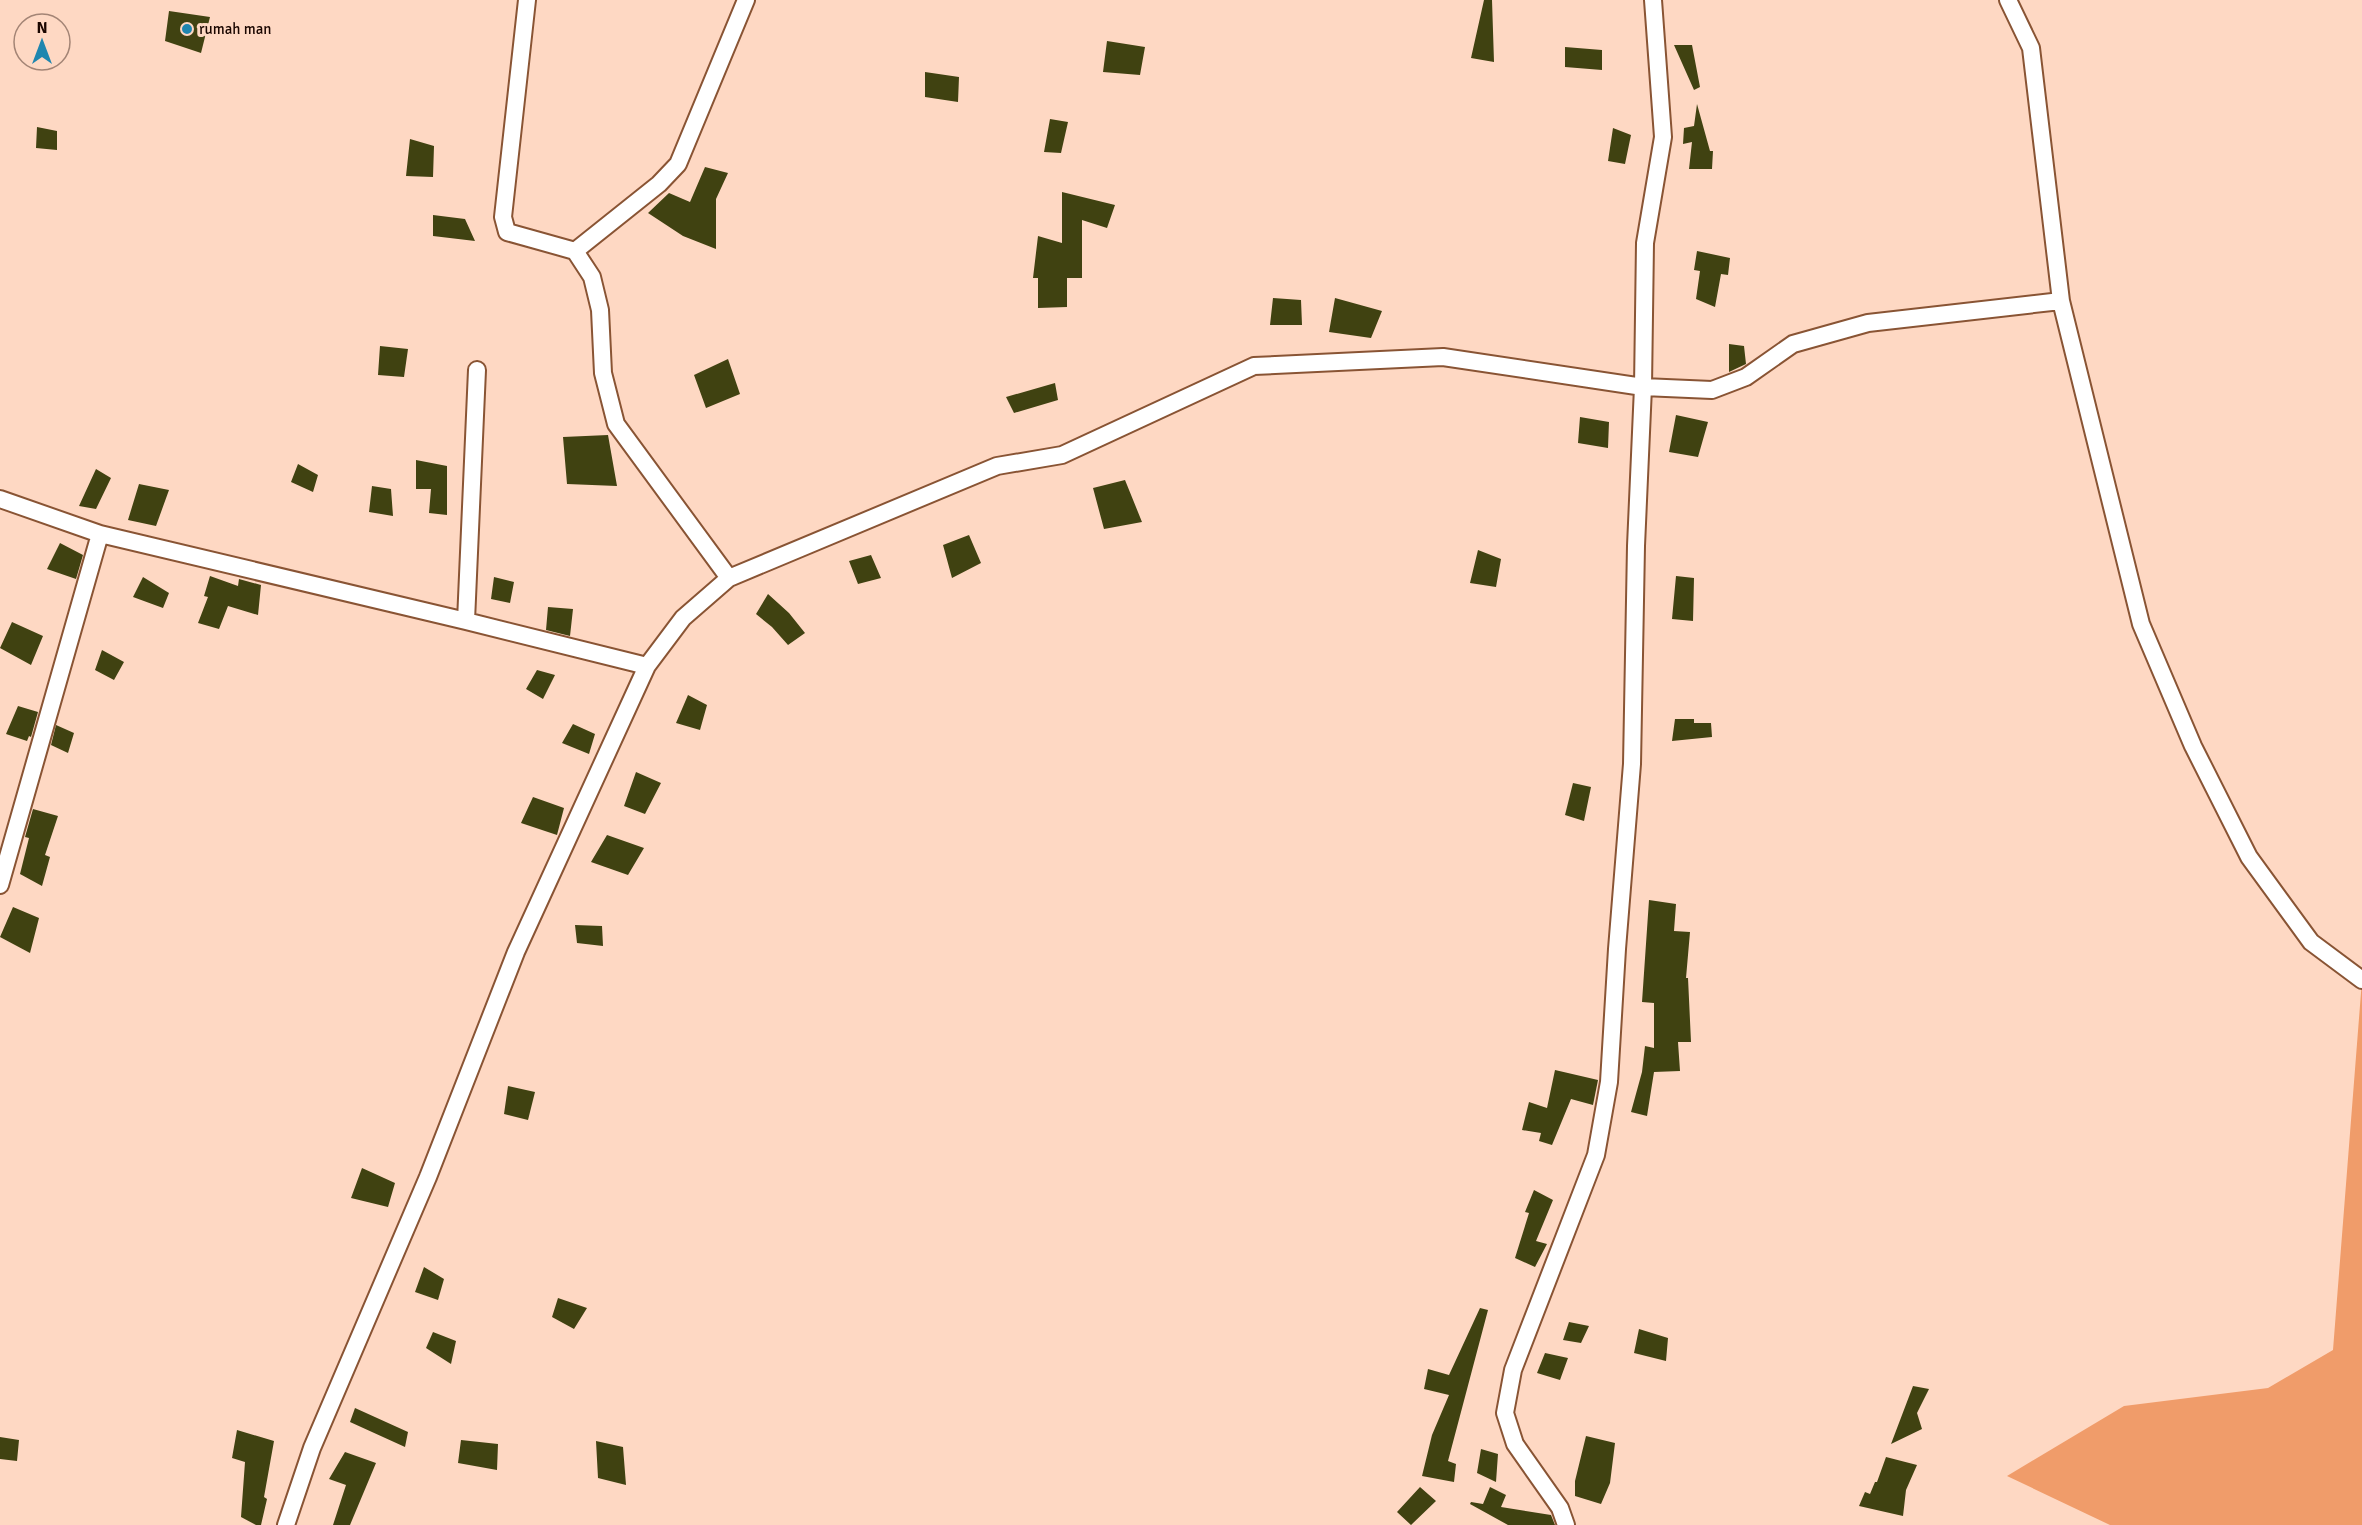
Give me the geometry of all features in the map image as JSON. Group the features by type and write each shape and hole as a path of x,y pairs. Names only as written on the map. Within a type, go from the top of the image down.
{"street":[{"path":"527,0 502,217 507,232 575,251 592,277 600,310 603,373 616,424 729,578"},
{"path":"575,251 659,184 678,164 746,0"},
{"path":"1566,1525 1560,1508 1515,1444 1505,1413 1513,1370 1596,1155 1609,1082 1632,764 1645,243 1663,137 1653,0"},
{"path":"2008,0 2031,48 2061,301 2141,624 2193,746 2249,857 2311,942 2362,980"},
{"path":"286,1525 312,1448 428,1177 516,952 647,666 682,618 729,578 997,466 1062,455 1254,366 1443,357 1643,387 1712,390 1746,377 1793,344 1869,323 2061,301"},
{"path":"466,621 477,370"},
{"path":"0,499 100,534 647,666"},
{"path":"0,885 100,534"}],"shaded area":[{"path":"2362,980 2362,1525 2110,1525 2007,1476 2124,1406 2268,1388 2333,1350"}],"building":[{"path":"1484,0 1492,0 1494,62 1471,58"},
{"name":"rumah man","path":"169,11 210,17 201,53 165,41"},
{"path":"1107,41 1145,47 1140,75 1103,72"},
{"path":"1674,45 1692,45 1700,87 1694,90"},
{"path":"1565,47 1602,50 1602,70 1565,67"},
{"path":"925,72 959,77 958,102 925,97"},
{"path":"1697,104 1710,151 1713,151 1712,169 1689,169 1692,142 1683,144 1684,128 1694,126"},
{"path":"1050,119 1068,122 1061,153 1044,152"},
{"path":"37,127 57,131 57,150 36,148"},
{"path":"1613,128 1631,135 1625,164 1608,161"},
{"path":"410,139 434,146 433,177 406,176"},
{"path":"705,167 728,173 716,199 716,249 683,236 648,213 669,193 690,202"},
{"path":"1062,192 1115,205 1107,228 1082,220 1082,278 1067,278 1067,307 1038,308 1038,278 1033,278 1038,236 1062,243"},
{"path":"433,215 465,219 475,241 433,236"},
{"path":"1697,251 1730,258 1728,275 1721,274 1715,307 1696,299 1700,271 1694,270"},
{"path":"1273,298 1301,300 1302,325 1270,325"},
{"path":"1335,298 1382,311 1371,338 1329,332"},
{"path":"1729,344 1744,346 1746,364 1729,372"},
{"path":"380,346 408,349 404,377 378,375"},
{"path":"728,359 740,394 706,408 694,375"},
{"path":"1055,383 1058,400 1014,413 1006,397"},
{"path":"1676,415 1708,422 1698,457 1669,452"},
{"path":"1580,417 1609,422 1608,448 1578,443"},
{"path":"608,435 617,486 567,484 563,437"},
{"path":"416,460 447,466 447,515 429,513 431,489 416,489"},
{"path":"298,464 318,475 313,492 291,482"},
{"path":"96,469 111,478 96,509 79,506"},
{"path":"1125,480 1142,522 1104,529 1093,488"},
{"path":"139,484 169,490 156,526 128,520"},
{"path":"372,486 391,489 393,516 369,512"},
{"path":"969,535 981,563 952,578 943,545"},
{"path":"60,543 83,555 76,579 47,569"},
{"path":"1478,550 1501,559 1496,587 1470,583"},
{"path":"871,555 881,578 858,584 849,561"},
{"path":"210,576 238,586 239,579 261,585 258,615 228,606 219,629 198,623 208,597 204,596"},
{"path":"1676,576 1694,578 1693,621 1672,619"},
{"path":"143,577 169,593 163,608 133,597"},
{"path":"494,577 514,582 510,603 491,599"},
{"path":"768,594 789,613 805,633 788,645 756,614"},
{"path":"548,607 573,609 570,636 546,630"},
{"path":"12,622 43,636 31,665 0,648"},
{"path":"102,650 124,662 114,680 95,670"},
{"path":"537,670 555,675 543,699 526,689"},
{"path":"688,695 707,705 700,730 676,723"},
{"path":"18,706 38,712 31,737 29,736 27,741 6,734"},
{"path":"1675,719 1694,719 1694,723 1711,723 1712,737 1672,741"},
{"path":"573,724 595,734 589,754 562,743"},
{"path":"56,725 74,733 68,753 51,745"},
{"path":"636,772 661,783 645,814 624,806"},
{"path":"1573,783 1591,787 1584,821 1565,815"},
{"path":"533,797 564,808 557,835 521,823"},
{"path":"33,809 58,816 45,855 50,857 42,886 20,874 29,838 25,837"},
{"path":"607,835 644,848 628,875 591,862"},
{"path":"1649,900 1676,904 1674,931 1690,932 1686,978 1688,978 1691,1042 1678,1042 1680,1071 1654,1072 1647,1116 1631,1112 1642,1072 1645,1046 1654,1048 1654,1003 1642,1002"},
{"path":"13,907 39,918 30,953 0,937"},
{"path":"575,925 602,926 603,946 577,943"},
{"path":"1555,1070 1598,1080 1593,1105 1571,1099 1552,1145 1539,1141 1541,1133 1522,1130 1529,1102 1547,1108"},
{"path":"508,1086 535,1092 528,1120 504,1114"},
{"path":"362,1168 395,1183 388,1207 351,1198"},
{"path":"1534,1190 1553,1200 1536,1241 1547,1244 1535,1267 1515,1258 1529,1213 1525,1212"},
{"path":"424,1267 444,1279 438,1300 415,1292"},
{"path":"558,1298 587,1308 574,1329 552,1317"},
{"path":"1480,1308 1488,1310 1448,1461 1456,1464 1454,1482 1422,1476 1432,1435 1449,1395 1424,1389 1428,1369 1449,1375"},
{"path":"1569,1322 1589,1326 1581,1343 1563,1340"},
{"path":"1639,1329 1668,1338 1666,1361 1634,1353"},
{"path":"433,1332 456,1341 451,1364 426,1348"},
{"path":"1545,1353 1568,1358 1560,1380 1537,1373"},
{"path":"1913,1386 1929,1389 1917,1413 1922,1429 1891,1444"},
{"path":"355,1408 408,1432 405,1447 350,1422"},
{"path":"237,1430 274,1441 264,1497 267,1499 261,1525 256,1525 241,1517 245,1462 232,1458"},
{"path":"1586,1436 1615,1443 1610,1483 1601,1504 1575,1496 1575,1481"},
{"path":"0,1437 19,1440 17,1461 0,1459"},
{"path":"461,1440 498,1444 497,1470 458,1463"},
{"path":"596,1441 623,1447 626,1485 598,1478"},
{"path":"1481,1449 1498,1454 1496,1482 1477,1473"},
{"path":"345,1452 376,1463 350,1525 333,1525 346,1485 329,1479"},
{"path":"1886,1457 1917,1465 1906,1490 1903,1516 1859,1506 1865,1492 1870,1494 1877,1482"},
{"path":"1420,1487 1436,1501 1411,1525 1397,1512"},
{"path":"1490,1487 1506,1495 1501,1507 1551,1515 1555,1525 1508,1525 1470,1504 1471,1502 1483,1504"}],"place":[{"name":"rumah man","path":"187,29"}]}
